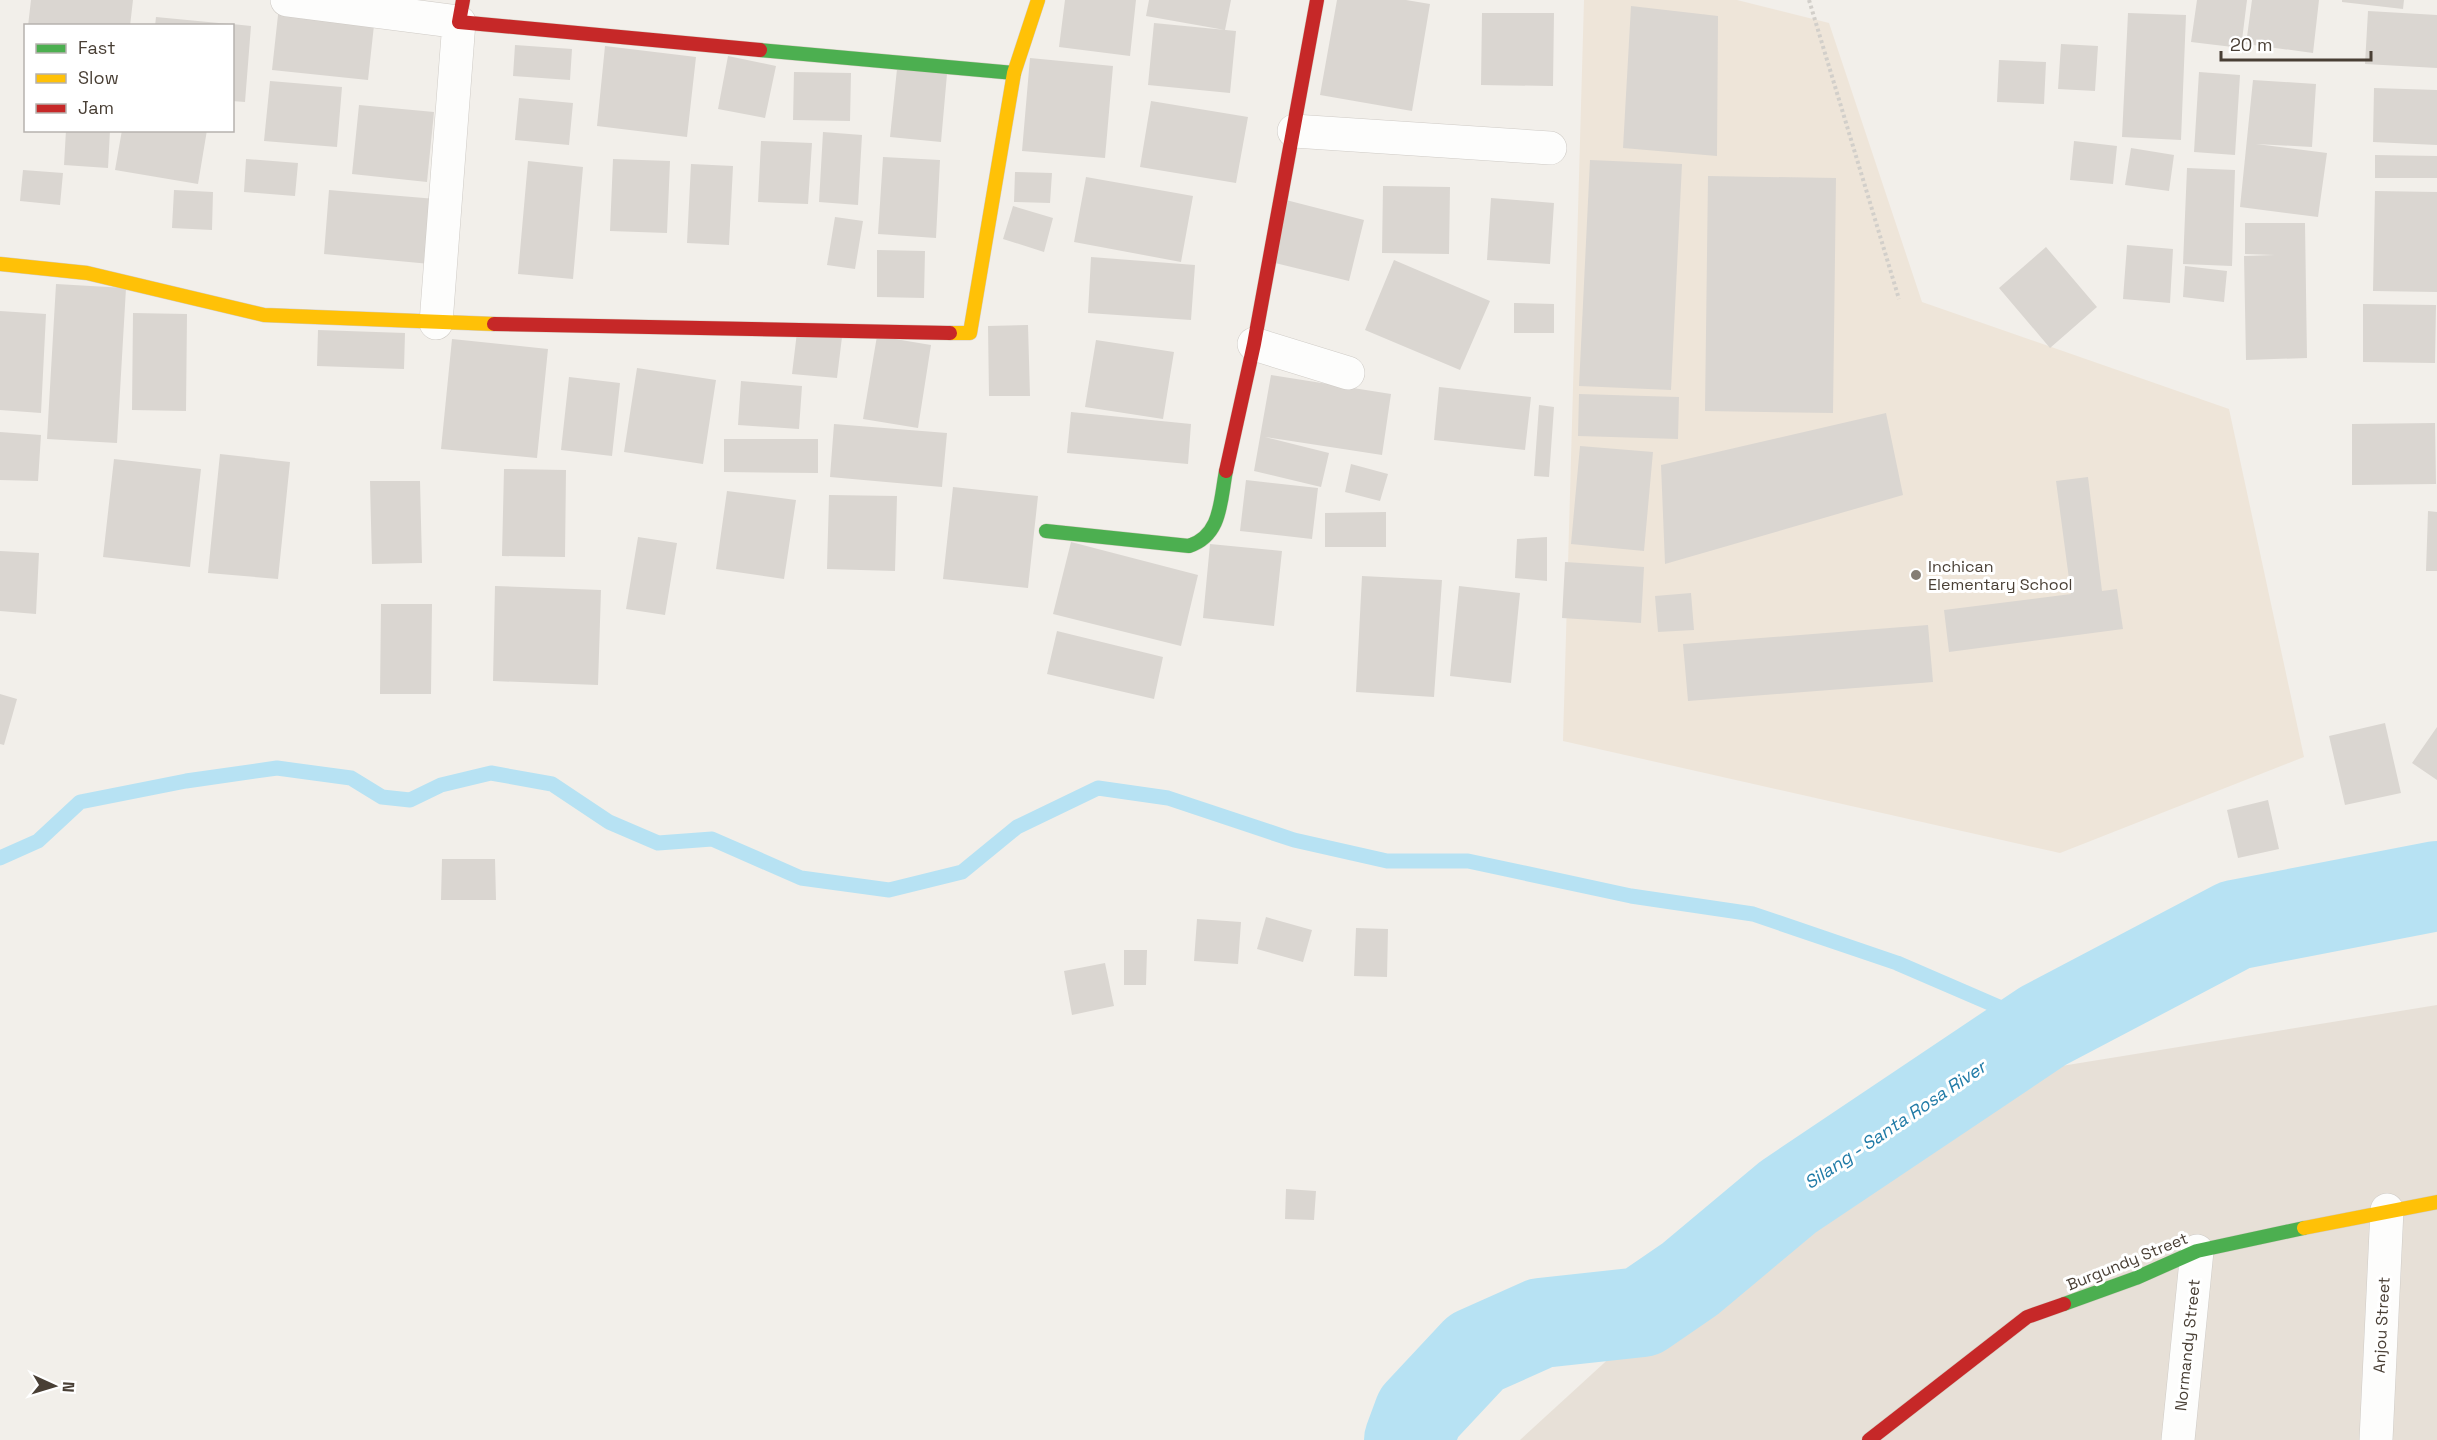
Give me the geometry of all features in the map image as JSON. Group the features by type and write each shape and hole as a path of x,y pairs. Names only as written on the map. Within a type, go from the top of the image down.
{"street":[{"path":"287,0 461,11 1014,73"},
{"path":"0,264 87,273 264,315 436,324 970,333 1014,73 1038,0"},
{"path":"1046,531 1189,546 1204,541 1214,528 1254,344 1317,0"},
{"path":"436,324 461,11"},
{"path":"1294,131 1550,148"},
{"path":"1254,344 1348,374"},
{"name":"Burgundy Street","path":"1869,1440 2027,1317 2136,1278 2197,1251 2386,1210 2437,1203"},
{"name":"Anjou Street","path":"2376,1440 2386,1210"},
{"name":"Normandy Street","path":"2178,1440 2197,1251"}],"path":[{"path":"1809,0 1899,299"}],"shaded area":[{"name":"Inchican Elementary School","path":"1584,0 1737,0 1829,23 1922,302 2229,409 2304,757 2060,853 1563,741"},
{"path":"2437,1005 2437,1440 1520,1440 1733,1245 2000,1076"}],"building":[{"path":"31,0 133,0 130,24 28,24"},
{"path":"1065,0 1136,0 1130,56 1059,47"},
{"path":"1149,0 1231,0 1225,30 1146,16"},
{"path":"1337,0 1406,0 1430,4 1412,111 1320,95"},
{"path":"2197,0 2247,0 2241,48 2191,42"},
{"path":"2252,0 2319,0 2313,53 2246,44"},
{"path":"2342,0 2404,0 2403,9 2342,2"},
{"path":"279,6 375,16 368,80 272,70"},
{"path":"1631,6 1718,16 1717,156 1623,148"},
{"path":"2368,11 2437,15 2437,68 2365,64"},
{"path":"1482,13 1554,13 1553,86 1481,85"},
{"path":"2128,13 2186,15 2181,140 2122,137"},
{"path":"156,17 229,24 155,24"},
{"path":"1154,23 1236,31 1230,93 1148,85"},
{"path":"234,24 251,26 245,102 234,101"},
{"path":"2061,44 2098,46 2095,91 2058,89"},
{"path":"515,45 572,49 570,80 513,76"},
{"path":"605,46 696,57 687,137 597,126"},
{"path":"728,56 776,66 765,118 718,109"},
{"path":"1030,58 1113,66 1105,158 1022,151"},
{"path":"1999,60 2046,62 2044,104 1997,102"},
{"path":"897,69 947,74 941,142 890,137"},
{"path":"794,72 851,73 850,121 793,120"},
{"path":"2199,72 2240,75 2235,155 2194,152"},
{"path":"2253,80 2316,84 2312,147 2256,144 2327,153 2318,217 2240,207"},
{"path":"270,81 342,87 337,147 264,141"},
{"path":"2374,88 2437,90 2437,145 2373,142"},
{"path":"519,98 573,103 569,145 515,140"},
{"path":"1151,101 1248,117 1236,183 1140,167"},
{"path":"359,105 434,112 427,182 352,174"},
{"path":"66,132 110,132 108,168 64,165"},
{"path":"122,132 207,132 198,184 115,170"},
{"path":"823,132 862,135 858,205 819,202"},
{"path":"761,141 812,143 808,204 758,202"},
{"path":"2074,141 2117,146 2113,184 2070,180"},
{"path":"2131,148 2174,155 2169,191 2125,185"},
{"path":"2375,155 2437,156 2437,178 2375,178"},
{"path":"883,157 940,160 936,238 878,234"},
{"path":"246,159 298,163 295,196 244,192"},
{"path":"613,159 670,161 667,233 610,231"},
{"path":"1590,160 1682,164 1671,390 1579,386"},
{"path":"528,161 583,167 573,279 518,274"},
{"path":"691,164 733,166 729,245 687,243"},
{"path":"2187,168 2235,170 2232,266 2183,264"},
{"path":"23,170 63,173 60,205 20,201"},
{"path":"1015,172 1052,173 1050,203 1014,202"},
{"path":"1708,176 1836,178 1833,413 1705,411"},
{"path":"1086,177 1193,196 1181,262 1074,242"},
{"path":"1383,186 1450,187 1449,254 1382,253"},
{"path":"174,190 213,192 212,230 172,228"},
{"path":"329,190 436,199 430,264 324,254"},
{"path":"2375,191 2437,192 2437,292 2373,291"},
{"path":"1491,198 1554,203 1550,264 1487,260"},
{"path":"1286,200 1364,220 1349,281 1271,262"},
{"path":"1013,206 1053,218 1044,252 1003,239"},
{"path":"835,217 863,221 855,269 827,265"},
{"path":"2245,223 2305,223 2307,358 2246,360 2244,256 2275,255 2245,254"},
{"path":"2127,245 2173,249 2170,303 2123,299"},
{"path":"2046,247 2097,307 2050,348 1999,288"},
{"path":"877,250 925,251 924,298 877,297"},
{"path":"1091,257 1195,265 1191,320 1088,313"},
{"path":"1394,260 1490,301 1460,370 1365,330"},
{"path":"2185,266 2227,271 2224,302 2183,297"},
{"path":"56,284 126,288 117,443 47,439"},
{"path":"1514,303 1554,304 1554,333 1514,333"},
{"path":"2363,304 2436,305 2435,363 2363,362"},
{"path":"0,311 46,314 41,413 0,410"},
{"path":"133,313 187,314 186,411 132,410"},
{"path":"1028,325 1030,396 989,396 988,326"},
{"path":"318,330 405,333 404,369 317,366"},
{"path":"797,332 842,337 837,378 792,374"},
{"path":"877,336 931,345 918,428 863,419"},
{"path":"452,339 548,349 537,458 441,449"},
{"path":"1096,340 1174,352 1163,419 1085,407"},
{"path":"637,368 716,380 703,464 624,452"},
{"path":"1271,375 1391,394 1382,455 1265,437 1329,453 1321,487 1254,471"},
{"path":"569,377 620,383 612,456 561,450"},
{"path":"741,381 802,386 799,429 738,425"},
{"path":"1439,387 1531,397 1525,450 1434,440"},
{"path":"1579,394 1679,397 1678,439 1578,436"},
{"path":"1539,405 1554,407 1549,477 1534,476"},
{"path":"1071,412 1191,424 1188,464 1067,453"},
{"path":"1886,413 1903,495 1665,564 1661,465"},
{"path":"2435,423 2436,484 2352,485 2352,424"},
{"path":"834,424 947,433 942,487 830,477"},
{"path":"0,432 41,435 38,481 0,480"},
{"path":"724,439 818,439 818,473 724,472"},
{"path":"1580,446 1653,452 1644,551 1571,544"},
{"path":"220,454 290,462 278,579 208,573"},
{"path":"114,459 201,469 190,567 103,557"},
{"path":"1351,464 1388,474 1380,501 1345,492"},
{"path":"504,469 566,470 565,557 502,556"},
{"path":"2088,477 2102,591 2117,589 2123,629 1949,652 1944,610 2071,594 2056,481"},
{"path":"1246,480 1318,488 1312,539 1240,531"},
{"path":"370,481 420,481 422,563 372,564"},
{"path":"953,487 1038,496 1028,588 943,579"},
{"path":"727,491 796,500 784,579 716,569"},
{"path":"829,495 897,496 895,571 827,569"},
{"path":"2428,511 2437,512 2437,571 2426,571"},
{"path":"1386,512 1386,547 1325,547 1325,513"},
{"path":"638,537 677,543 665,615 626,609"},
{"path":"1547,537 1547,581 1515,578 1517,539"},
{"path":"1071,542 1198,575 1181,646 1053,614"},
{"path":"1210,544 1282,551 1274,626 1203,618"},
{"path":"0,551 39,553 36,614 0,611"},
{"path":"1565,562 1644,567 1641,623 1562,618"},
{"path":"1362,576 1442,580 1434,697 1356,692"},
{"path":"495,586 601,590 598,685 493,681"},
{"path":"1459,586 1520,593 1511,683 1450,676"},
{"path":"1691,593 1694,630 1658,632 1655,596"},
{"path":"381,604 432,604 431,694 380,694"},
{"path":"1928,625 1933,682 1688,701 1683,644"},
{"path":"1057,631 1163,657 1154,699 1047,674"},
{"path":"0,694 17,699 4,745 0,744"},
{"path":"2385,723 2401,793 2345,805 2329,736"},
{"path":"2437,727 2437,780 2412,763"},
{"path":"2268,800 2279,849 2238,858 2227,810"},
{"path":"442,859 495,859 496,900 441,900"},
{"path":"1266,917 1312,930 1303,962 1257,949"},
{"path":"1197,919 1241,922 1238,964 1194,961"},
{"path":"1356,928 1388,929 1387,977 1354,976"},
{"path":"1124,950 1147,950 1146,985 1124,985"},
{"path":"1105,963 1114,1006 1072,1015 1064,971"},
{"path":"1286,1189 1316,1191 1314,1220 1285,1219"}],"waterway":[{"path":"0,858 38,841 80,802 186,781 277,768 351,778 382,797 410,800 441,785 491,773 552,784 609,822 658,843 712,839 801,878 889,890 962,872 1017,827 1098,788 1168,798 1294,840 1387,861 1468,861 1631,896 1753,914 1897,963 2043,1026"},
{"name":"Silang - Santa Rosa River","path":"1409,1440 1419,1413 1476,1352 1541,1323 1642,1312 1690,1279 1788,1197 2043,1026 2235,925 2437,886"}],"traffic: fast":[{"path":"760,50 1014,73"},
{"path":"1046,531 1189,546 1200,541 1214,525 1218,516 1226,471"},
{"path":"2064,1304 2136,1278 2197,1251 2304,1228"}],"traffic: slow":[{"path":"950,333 970,333 1014,73 1038,0"},
{"path":"0,264 87,273 264,315 494,324"},
{"path":"2304,1228 2437,1202"}],"traffic: jam":[{"path":"463,0 459,22 760,50"},
{"path":"1226,471 1254,344 1317,0"},
{"path":"494,324 950,333"},
{"path":"1869,1440 2027,1317 2064,1304"}],"place":[{"name":"Inchican Elementary School","path":"1916,575"}]}
